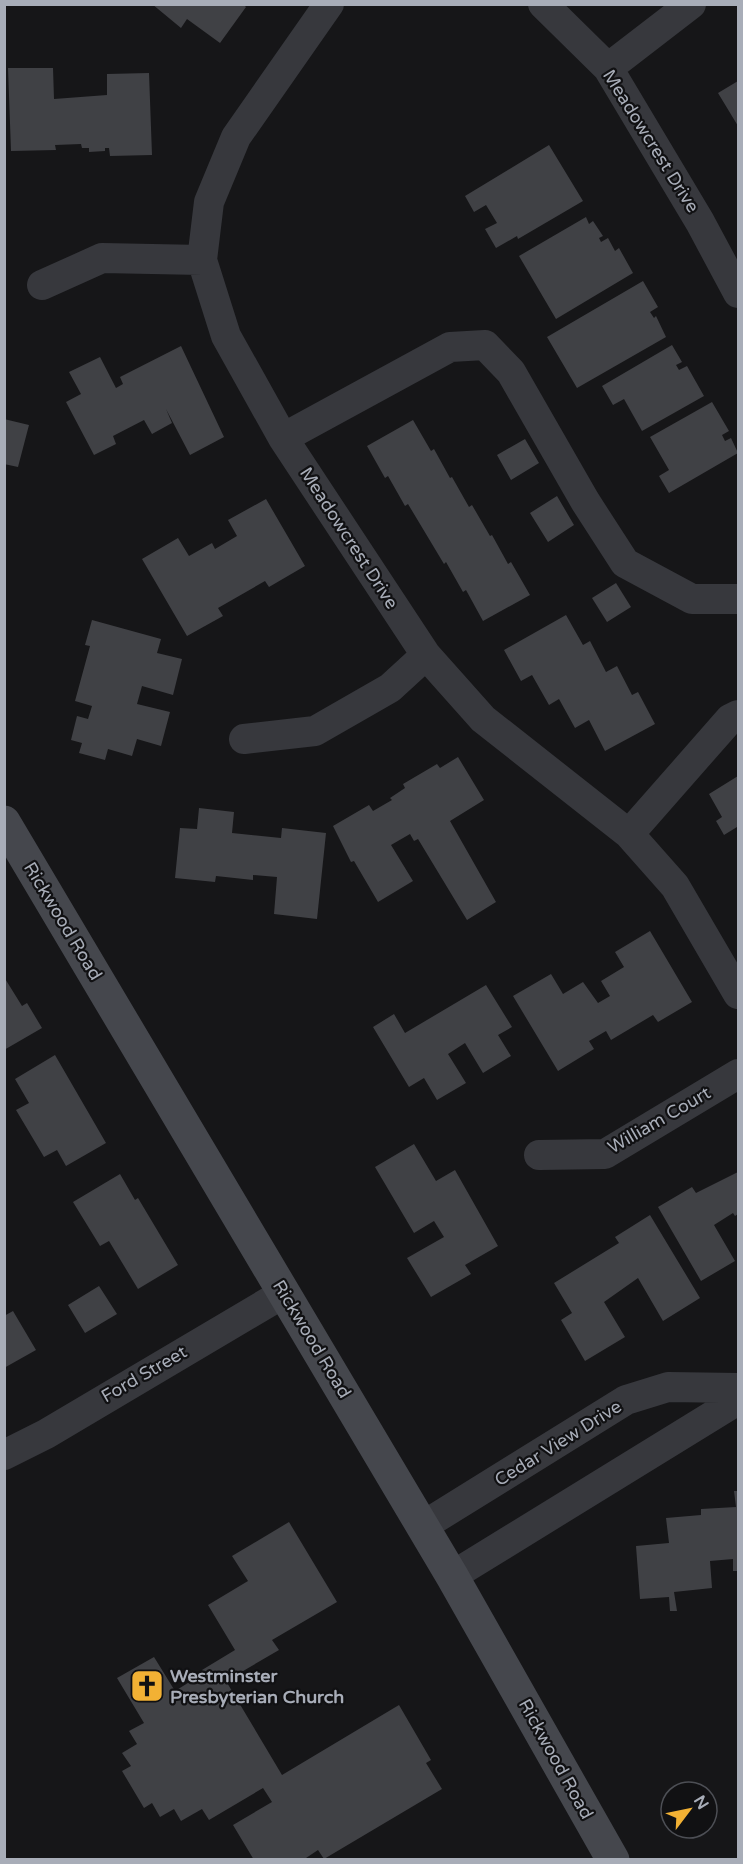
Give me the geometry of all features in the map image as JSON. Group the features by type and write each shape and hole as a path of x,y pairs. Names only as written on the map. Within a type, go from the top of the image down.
{"main road":[{"name":"Rickwood Road","path":"6,826 423,1526 613,1860"}],"street":[{"name":"Meadowcrest Drive","path":"328,4 236,137 209,202 202,260 226,336 283,438 426,654 483,719 629,834 675,886 738,994"},
{"name":"Meadowcrest Drive","path":"543,4 608,68 700,222 738,293"},
{"path":"608,68 691,4"},
{"path":"42,285 102,258 202,260"},
{"path":"283,438 450,347 485,345 511,372 585,501 625,562 692,599 738,599"},
{"path":"244,739 315,731 390,688 426,654"},
{"path":"629,834 730,719 738,715"},
{"name":"William Court","path":"539,1155 604,1154 738,1074"},
{"name":"Ford Street","path":"4,1455 284,1293"},
{"name":"Cedar View Drive","path":"423,1526 626,1400 668,1387 738,1388"},
{"path":"452,1576 738,1400"}],"building":[{"path":"152,4 243,4 246,7 220,43 187,19 181,28"},
{"path":"8,68 53,68 54,99 107,95 107,74 149,73 152,155 110,156 109,148 105,148 105,151 89,152 89,148 82,148 81,144 55,145 56,150 11,151"},
{"path":"738,81 738,126 718,93"},
{"path":"549,145 583,201 518,239 517,236 496,248 485,229 497,223 486,205 474,212 465,196"},
{"path":"586,217 589,224 593,221 603,236 599,238 601,242 608,238 615,251 619,248 633,273 556,319 519,256"},
{"path":"643,281 658,307 650,312 654,318 656,316 666,337 577,388 547,337"},
{"path":"672,345 682,362 676,365 679,370 687,366 704,396 642,431 624,399 613,405 602,386"},
{"path":"181,346 224,437 190,455 166,409 172,423 152,434 144,420 113,436 116,444 94,455 66,402 81,394 69,372 100,357 116,388 123,384 120,377"},
{"path":"712,402 729,431 722,435 725,441 731,438 738,453 669,493 659,476 669,470 650,437"},
{"path":"4,419 29,425 18,467 4,464"},
{"path":"413,420 431,451 434,449 469,507 472,505 490,536 492,535 508,564 511,562 530,595 483,621 466,590 463,592 408,504 405,506 388,476 385,478 367,446"},
{"path":"525,439 539,463 511,480 497,455"},
{"path":"557,496 574,525 548,542 530,513"},
{"path":"266,499 305,566 269,587 265,581 218,608 223,616 187,636 142,559 178,538 189,556 212,543 215,549 237,536 228,520"},
{"path":"616,583 631,607 607,622 592,598"},
{"path":"566,615 583,645 590,641 606,672 617,666 632,695 638,692 655,724 605,751 589,720 575,728 559,699 549,705 532,675 521,681 504,650"},
{"path":"92,620 161,639 157,653 182,659 173,695 142,686 137,704 170,712 161,746 137,739 132,756 108,749 105,760 79,753 82,743 71,740 77,716 88,719 92,706 75,701 90,646 85,645"},
{"path":"458,757 484,800 450,821 496,902 467,920 418,839 414,841 410,834 391,845 413,881 378,902 354,861 351,862 333,826 369,805 373,811 392,800 390,798 405,788 403,784 437,764 440,768"},
{"path":"738,776 738,830 737,827 724,835 716,821 722,817 709,794"},
{"path":"199,808 234,812 232,833 281,838 282,828 326,833 317,919 274,914 277,877 253,875 253,880 216,876 215,882 175,878 180,828 197,829"},
{"path":"650,931 692,1002 658,1022 653,1015 611,1040 606,1031 589,1041 594,1049 558,1071 513,996 551,974 563,994 583,982 598,1003 610,996 601,981 624,967 615,952"},
{"path":"4,977 22,1006 27,1003 42,1028 4,1050"},
{"path":"486,985 512,1027 498,1035 511,1056 483,1073 465,1043 448,1054 466,1083 437,1100 424,1078 409,1087 373,1027 394,1014 405,1033"},
{"path":"55,1055 106,1143 66,1166 57,1150 44,1157 16,1110 29,1103 15,1079"},
{"path":"414,1144 436,1181 455,1170 498,1246 465,1265 471,1274 431,1297 407,1258 444,1237 434,1221 414,1233 375,1167"},
{"path":"738,1172 738,1214 735,1216 733,1213 714,1225 735,1261 701,1281 658,1207 692,1187 696,1193"},
{"path":"120,1174 135,1200 138,1198 178,1265 138,1289 109,1241 100,1246 73,1202"},
{"path":"650,1215 700,1298 663,1321 638,1278 604,1302 625,1337 585,1361 561,1320 572,1313 554,1283 619,1243 615,1237"},
{"path":"99,1286 117,1314 85,1333 68,1305"},
{"path":"13,1311 36,1350 4,1368 4,1316"},
{"path":"734,1491 738,1491 738,1571 733,1571 733,1559 710,1561 712,1588 674,1592 677,1611 670,1611 669,1597 640,1599 636,1546 669,1543 666,1518 701,1515 701,1509 736,1507"},
{"name":"Westminster Presbyterian Church","path":"289,1522 337,1602 272,1640 279,1650 226,1681 282,1775 399,1705 431,1760 426,1763 442,1789 324,1859 318,1850 303,1860 254,1860 233,1825 272,1802 263,1788 209,1820 202,1809 181,1821 174,1809 160,1817 152,1803 144,1808 122,1771 131,1766 122,1753 137,1744 129,1731 144,1723 117,1678 154,1657 175,1691 204,1673 202,1670 235,1650 208,1605 248,1581 232,1556"}],"place":[{"name":"Westminster Presbyterian Church","path":"147,1686"}]}
